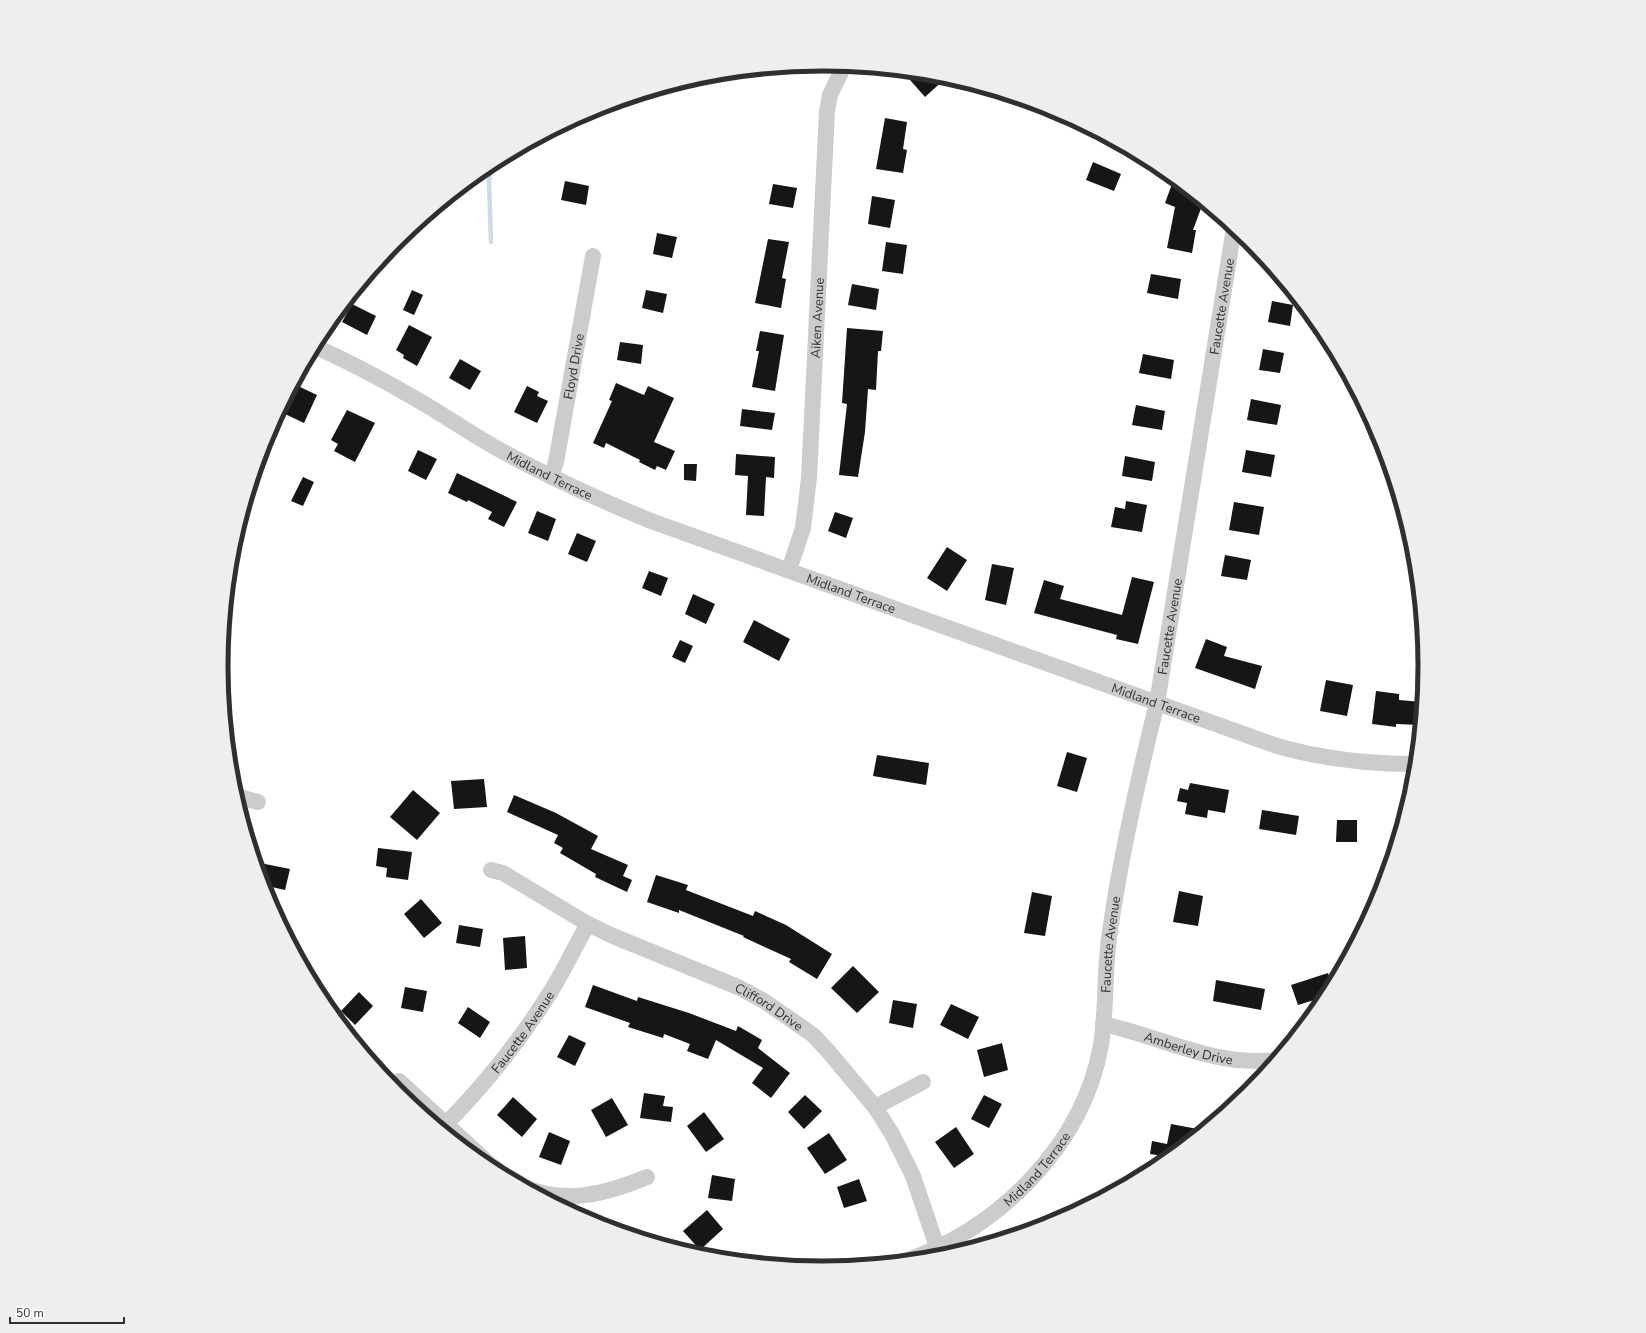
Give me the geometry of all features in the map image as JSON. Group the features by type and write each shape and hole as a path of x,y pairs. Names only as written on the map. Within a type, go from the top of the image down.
{"street":[{"name":"Aiken Avenue","path":"790,570 803,528 809,478 827,111 830,95 841,71"},
{"name":"Faucette Avenue","path":"1104,1024 1109,932 1139,774 1157,703 1233,235"},
{"name":"Floyd Drive","path":"551,477 556,462 593,256"},
{"name":"Midland Terrace","path":"320,349 345,360 410,395 499,450 551,477 652,521 1157,703 1296,751 1360,762 1410,764"},
{"path":"242,798 258,802"},
{"name":"Clifford Drive","path":"490,870 503,873 588,924 613,936 713,975 764,1001 813,1035 874,1107 903,1154 939,1251"},
{"name":"Faucette Avenue","path":"444,1126 478,1091 526,1029 555,984 588,924"},
{"name":"Midland Terrace","path":"941,1251 954,1239 993,1214 1011,1199 1046,1160 1064,1135 1088,1090 1097,1063 1104,1024"},
{"name":"Amberley Drive","path":"1104,1024 1129,1029 1179,1048 1213,1057 1248,1062 1270,1060"},
{"path":"399,1081 442,1124"},
{"path":"874,1107 923,1082"},
{"path":"543,1192 554,1195 590,1196 626,1186 647,1177"}],"building":[{"path":"907,77 941,82 925,97"},
{"path":"885,118 907,122 903,149 907,150 903,173 876,169"},
{"path":"1093,162 1121,174 1114,191 1086,180"},
{"path":"565,181 589,186 586,205 561,200"},
{"path":"773,184 797,188 793,208 769,204"},
{"path":"1172,184 1202,207 1193,230 1196,230 1192,253 1167,248 1175,207 1165,203"},
{"path":"872,196 895,200 890,228 868,224"},
{"path":"657,233 677,237 672,258 653,254"},
{"path":"768,239 789,242 782,278 786,279 781,308 755,303"},
{"path":"886,242 907,245 903,274 882,271"},
{"path":"1151,274 1181,279 1178,299 1147,293"},
{"path":"852,284 879,289 876,310 848,305"},
{"path":"412,290 423,295 414,315 403,310"},
{"path":"646,290 667,294 663,313 642,308"},
{"path":"1272,301 1293,305 1290,326 1268,322"},
{"path":"352,304 376,316 367,335 342,322"},
{"path":"409,325 432,337 417,366 403,358 404,355 396,350"},
{"path":"847,328 883,331 881,351 878,351 876,390 868,389 865,432 858,477 839,475 847,404 842,403"},
{"path":"760,331 784,335 775,391 752,387 759,351 756,351"},
{"path":"620,342 643,345 641,364 617,360"},
{"path":"1263,349 1284,353 1280,373 1259,370"},
{"path":"1143,354 1174,360 1171,379 1139,373"},
{"path":"460,359 481,371 470,390 449,378"},
{"path":"616,383 644,395 648,386 674,398 654,442 675,451 666,470 657,466 655,470 639,462 640,460 606,443 604,448 593,443 612,401 609,400"},
{"path":"298,386 317,395 304,423 285,414"},
{"path":"527,386 539,392 537,396 548,401 537,423 514,412"},
{"path":"1251,399 1281,405 1277,425 1247,420"},
{"path":"1136,405 1165,411 1162,430 1132,425"},
{"path":"742,409 775,413 772,430 740,426"},
{"path":"347,410 375,423 355,462 334,451 338,444 331,440"},
{"path":"418,450 437,459 426,480 408,471"},
{"path":"1246,450 1275,455 1271,477 1242,472"},
{"path":"736,454 775,457 774,478 766,477 764,516 746,515 748,476 735,475"},
{"path":"1125,456 1155,462 1152,481 1122,476"},
{"path":"684,464 697,464 696,481 684,480"},
{"path":"457,473 517,502 504,527 488,519 492,512 468,500 467,502 448,493"},
{"path":"303,477 314,482 303,506 291,501"},
{"path":"1126,501 1147,505 1142,532 1111,527 1115,507 1125,509"},
{"path":"1234,502 1264,507 1259,535 1229,530"},
{"path":"537,511 556,519 548,541 528,533"},
{"path":"835,512 853,518 846,538 828,531"},
{"path":"577,533 596,541 587,562 568,554"},
{"path":"947,547 967,560 947,591 927,578"},
{"path":"1225,555 1251,560 1247,580 1221,576"},
{"path":"992,564 1014,568 1006,605 985,600"},
{"path":"649,571 668,578 661,596 642,588"},
{"path":"1132,577 1154,582 1138,644 1116,639 1117,635 1034,613 1044,580 1064,586 1060,599 1122,615"},
{"path":"693,594 715,604 706,624 685,614"},
{"path":"754,620 790,639 779,661 743,642"},
{"path":"1206,639 1227,647 1224,656 1262,666 1255,689 1195,668"},
{"path":"680,640 693,646 685,663 672,657"},
{"path":"1326,680 1353,685 1347,716 1320,711"},
{"path":"1376,691 1399,694 1399,700 1417,702 1415,725 1396,724 1396,727 1372,724"},
{"path":"1067,752 1087,758 1077,792 1057,786"},
{"path":"877,755 929,763 926,785 873,776"},
{"path":"484,779 487,807 454,809 451,781"},
{"path":"1190,783 1229,790 1225,813 1208,810 1207,818 1185,814 1187,803 1177,801 1180,788 1188,790"},
{"path":"413,790 440,813 417,840 390,817"},
{"path":"514,795 556,813 598,836 591,849 628,865 623,876 632,880 627,892 595,877 596,874 560,853 563,848 554,843 558,835 507,812"},
{"path":"1262,810 1299,816 1296,835 1259,829"},
{"path":"1337,820 1357,820 1357,842 1336,842"},
{"path":"378,848 412,852 408,880 386,877 387,868 376,866"},
{"path":"261,863 290,869 285,890 270,887"},
{"path":"656,875 688,885 686,890 753,916 755,911 786,925 832,954 817,979 789,962 791,959 743,937 744,936 679,910 679,913 647,902"},
{"path":"1179,891 1203,896 1198,926 1173,922"},
{"path":"1032,892 1052,896 1045,936 1024,933"},
{"path":"421,899 442,923 424,938 404,914"},
{"path":"459,925 483,929 480,947 456,943"},
{"path":"525,936 527,968 505,970 503,938"},
{"path":"853,966 879,992 857,1013 831,988"},
{"path":"1328,973 1330,979 1316,999 1298,1005 1291,985"},
{"path":"1216,980 1265,989 1261,1010 1213,1001"},
{"path":"593,985 637,1001 638,997 689,1013 736,1031 738,1026 762,1040 758,1048 790,1073 771,1098 752,1083 763,1068 716,1040 708,1059 687,1051 690,1044 664,1034 663,1038 628,1027 630,1023 585,1007"},
{"path":"405,987 427,991 423,1012 401,1008"},
{"path":"359,992 373,1006 355,1025 341,1011"},
{"path":"893,1000 917,1004 913,1028 889,1023"},
{"path":"951,1004 979,1017 968,1039 940,1025"},
{"path":"468,1007 490,1022 480,1038 458,1023"},
{"path":"569,1035 586,1043 575,1066 557,1057"},
{"path":"1002,1043 1008,1070 984,1077 977,1050"},
{"path":"644,1093 665,1096 663,1106 673,1107 671,1122 640,1118"},
{"path":"805,1095 822,1111 804,1129 788,1112"},
{"path":"984,1095 1002,1104 989,1128 971,1119"},
{"path":"513,1097 537,1119 522,1137 497,1115"},
{"path":"612,1098 628,1125 606,1137 591,1110"},
{"path":"704,1112 724,1139 706,1152 687,1126"},
{"path":"1171,1124 1198,1129 1163,1156 1150,1154 1152,1141 1167,1144"},
{"path":"956,1127 974,1154 954,1168 935,1142"},
{"path":"549,1132 570,1141 561,1165 539,1157"},
{"path":"829,1133 847,1160 825,1174 807,1148"},
{"path":"712,1175 735,1179 732,1201 708,1198"},
{"path":"859,1179 867,1201 844,1208 837,1187"},
{"path":"707,1210 723,1229 701,1249 683,1231"}],"waterway":[{"path":"490,172 489,181 491,242"}]}
